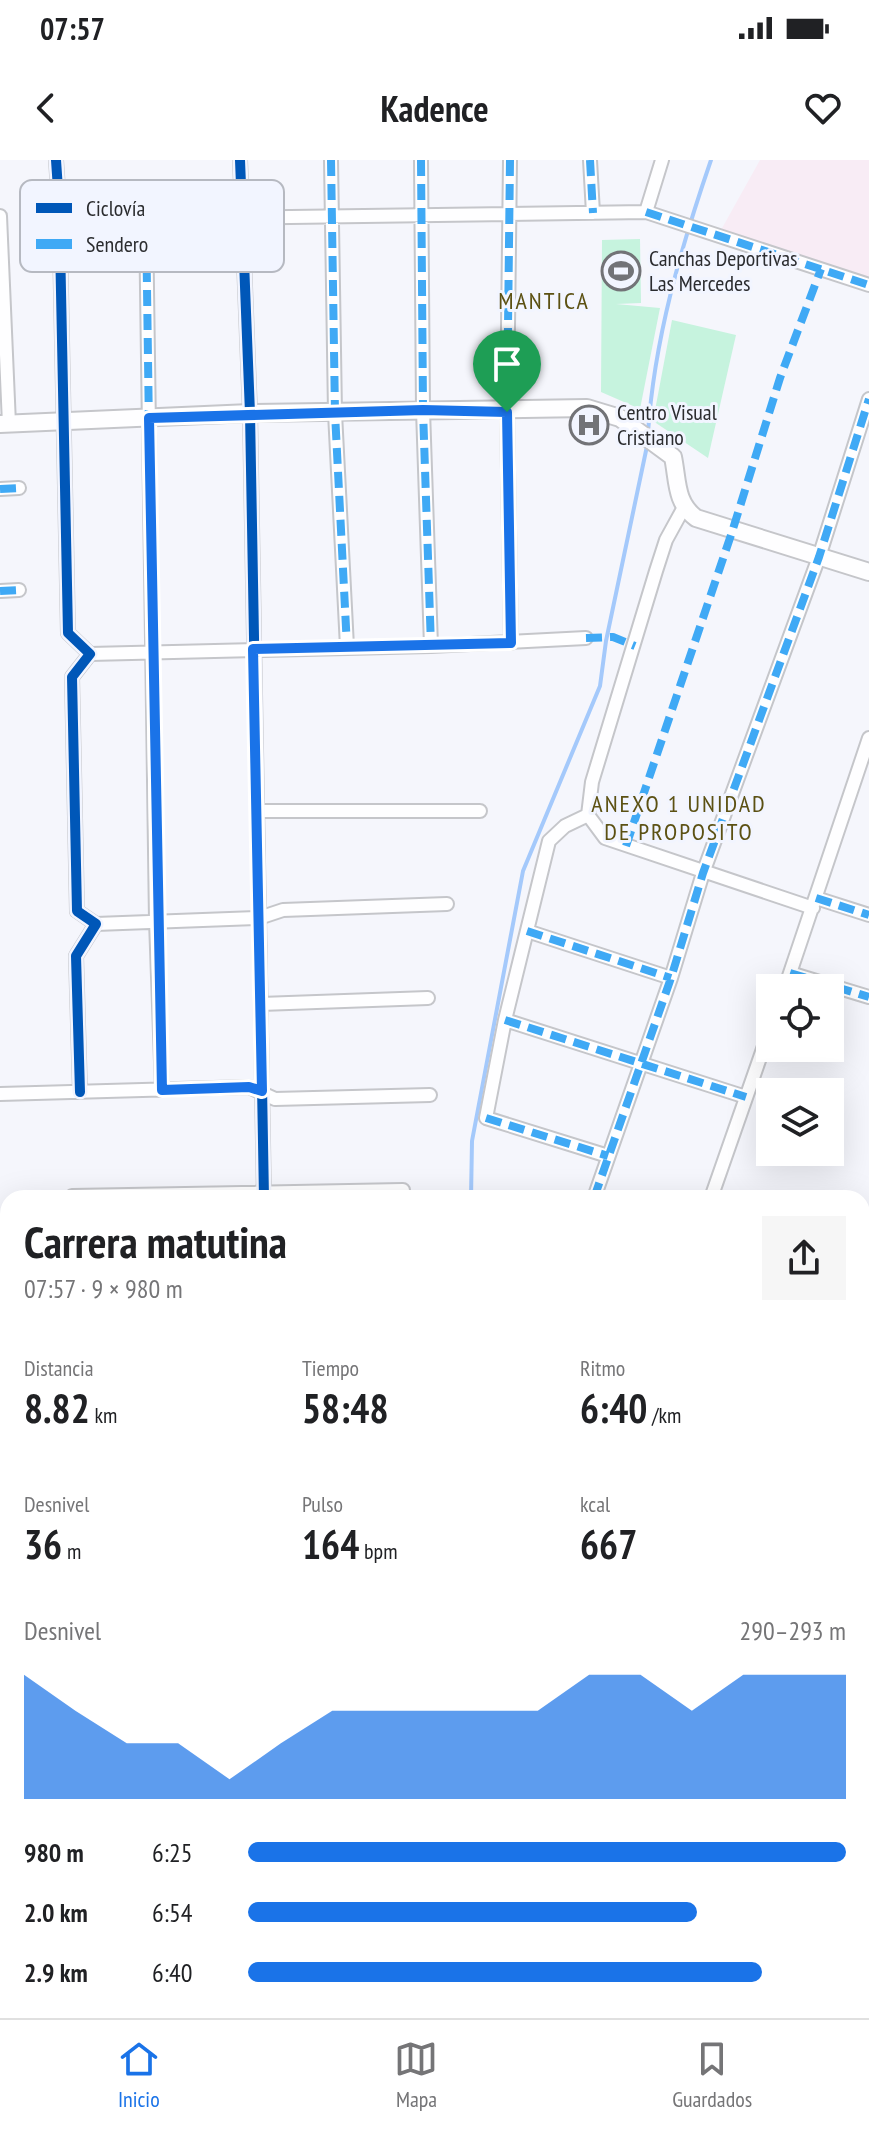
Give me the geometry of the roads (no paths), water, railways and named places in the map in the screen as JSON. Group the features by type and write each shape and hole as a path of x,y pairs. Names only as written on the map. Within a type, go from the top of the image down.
{"street":[{"path":"56,160 57,180"},
{"path":"240,160 240,180"},
{"path":"331,160 335,413 347,647"},
{"path":"421,160 423,410 431,646"},
{"path":"510,160 507,412 511,643"},
{"path":"590,160 593,213"},
{"path":"646,212 662,160"},
{"path":"284,215 646,212 869,285"},
{"path":"0,216 5,424 250,413 507,412 587,408 620,418 658,443 673,457 683,509 666,540 656,571 592,782 588,815 605,838 703,873 869,915"},
{"path":"60,272 68,633 90,654 431,646 586,638"},
{"path":"147,272 156,921 162,1090"},
{"path":"244,272 250,413 264,1190"},
{"path":"597,1190 671,978 703,873 819,557 869,399"},
{"path":"0,489 19,488"},
{"path":"683,509 696,518 732,532 869,572"},
{"path":"0,591 19,590"},
{"path":"90,654 72,677 77,911 96,924 259,918 283,910 447,904"},
{"path":"869,738 790,973 869,997"},
{"path":"258,811 480,811"},
{"path":"588,815 565,826 549,841 505,1020 486,1118 608,1156"},
{"path":"80,1092 76,956 96,924"},
{"path":"527,931 671,978"},
{"path":"261,1004 428,998"},
{"path":"505,1020 746,1097"},
{"path":"714,1190 758,1062"},
{"path":"0,1094 249,1087 275,1099 430,1095"}],"waterway":[{"path":"648,433 656,363 670,294 711,160"},
{"path":"471,1190 472,1141 523,871 600,686 606,641 647,446"}],"place":[{"name":"Canchas Deportivas Las Mercedes","path":"621,271"},
{"name":"Centro Visual Cristiano","path":"589,425"}],"district":[{"name":"MANTICA","path":"544,300"},
{"name":"ANEXO 1 UNIDAD DE PROPOSITO","path":"679,817"}]}
